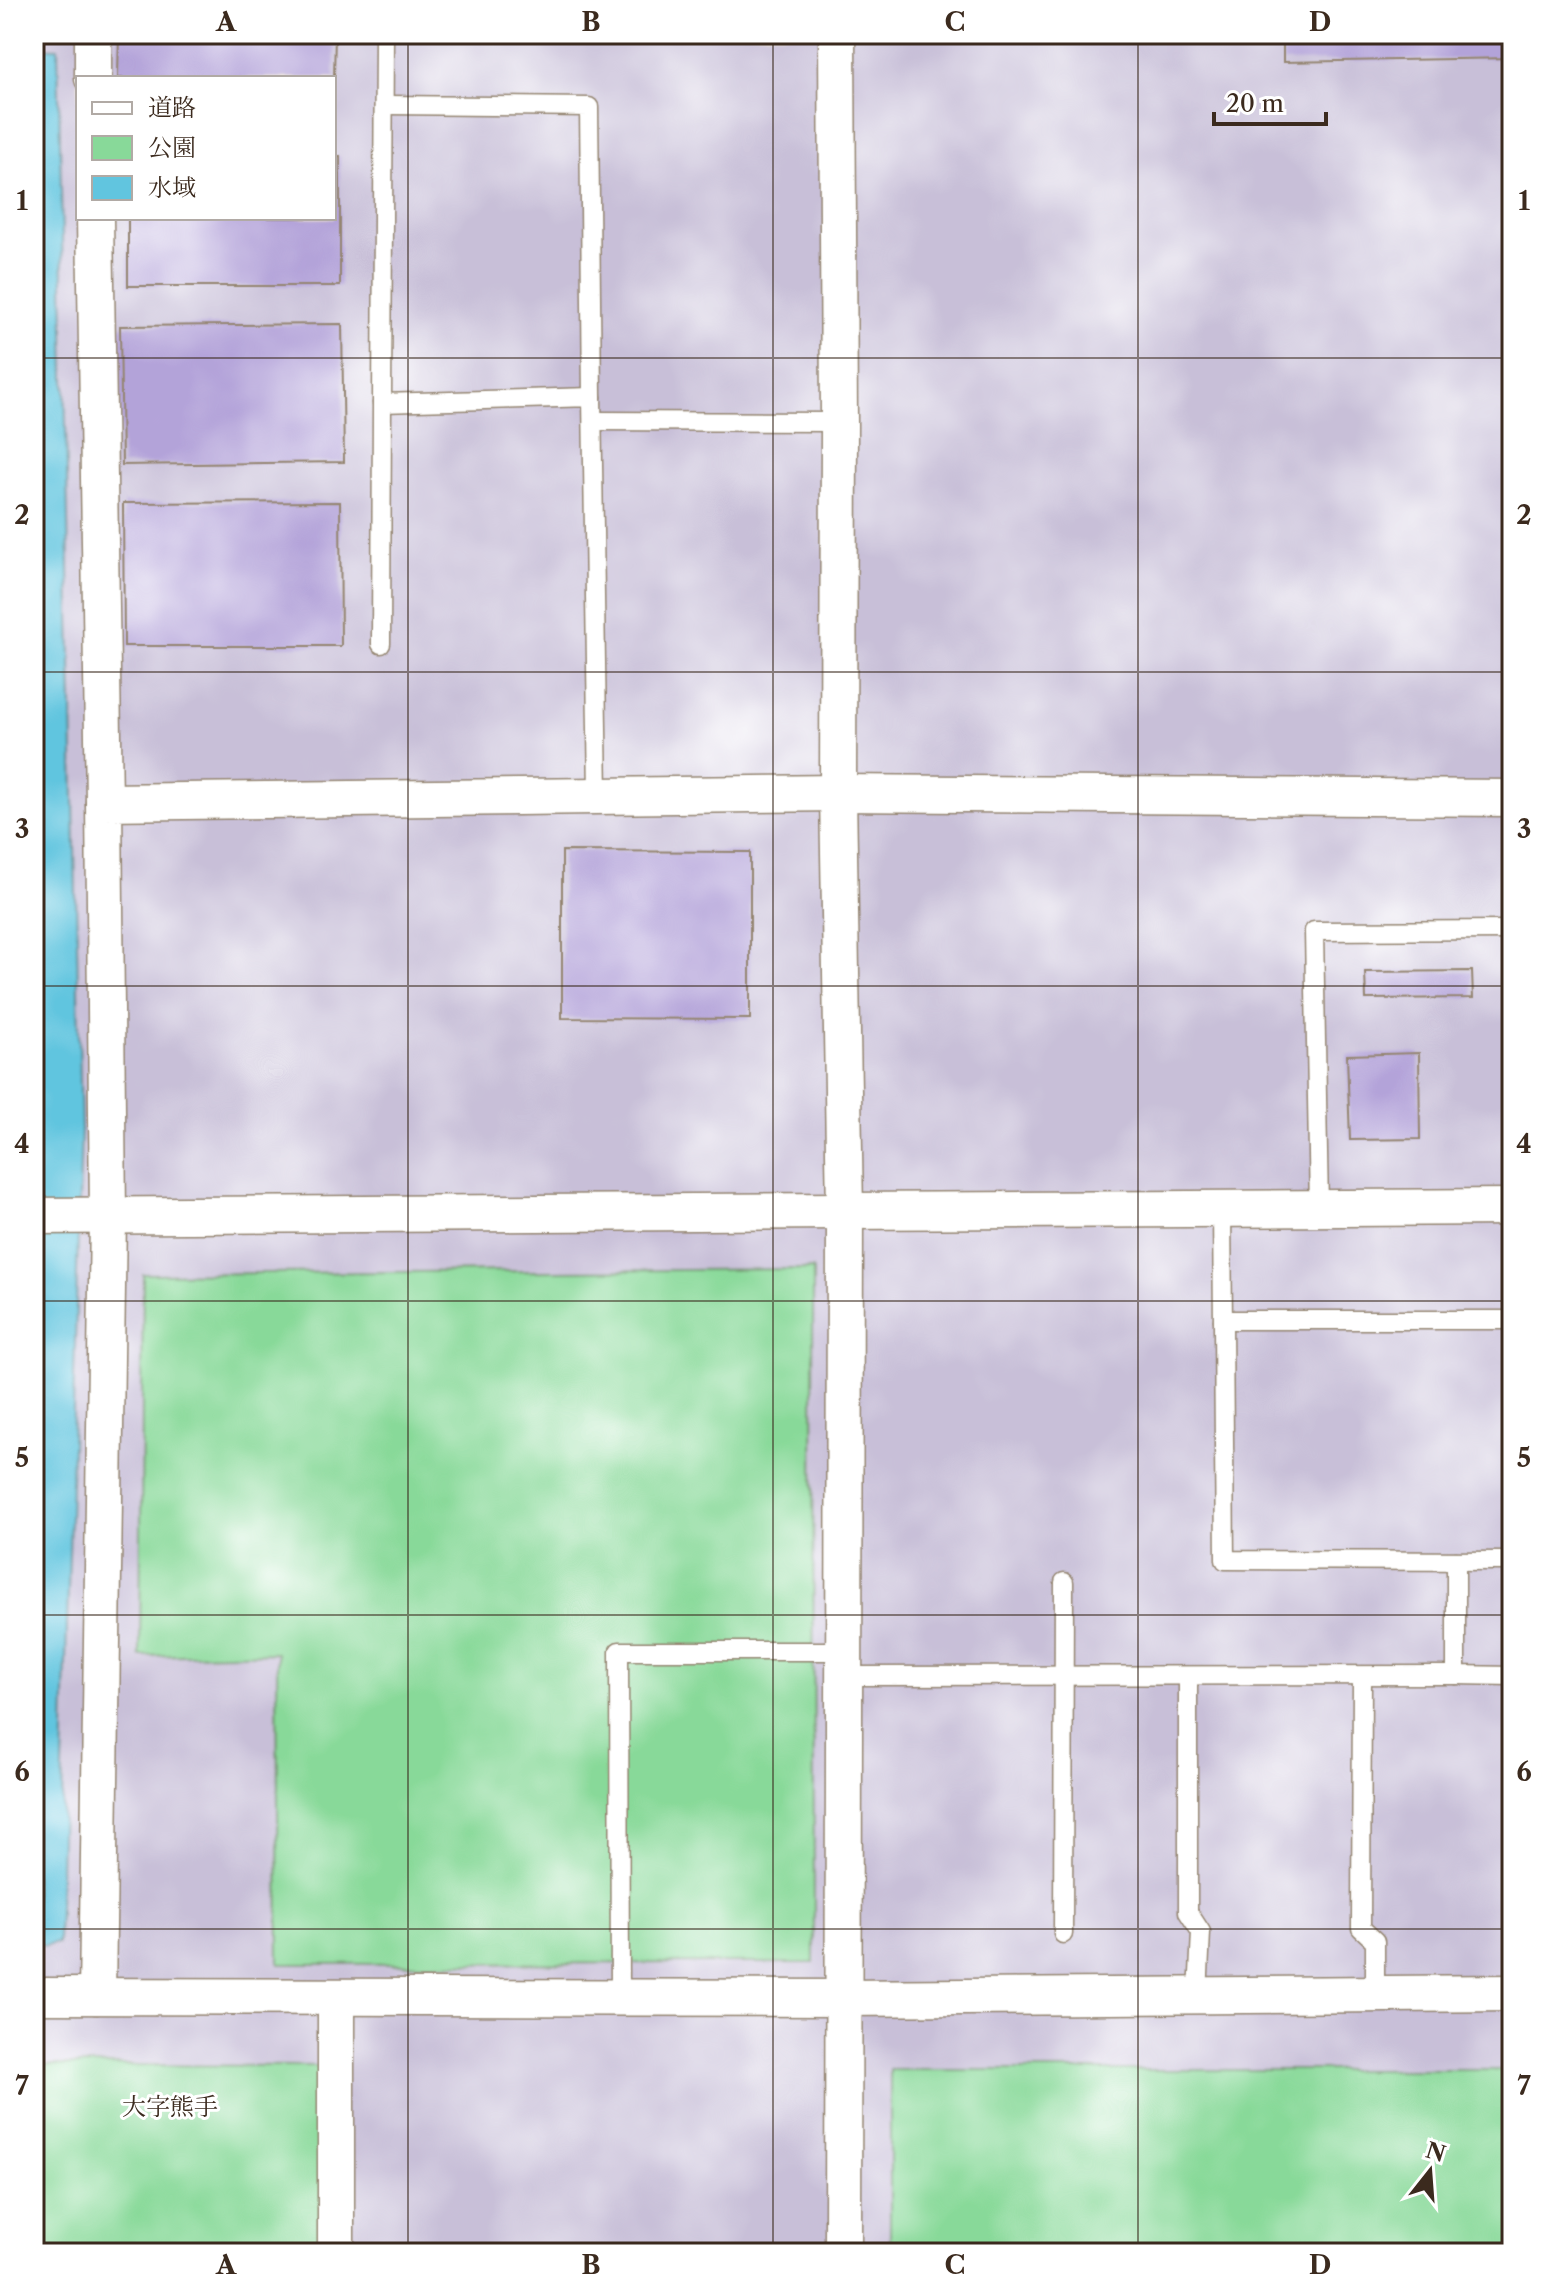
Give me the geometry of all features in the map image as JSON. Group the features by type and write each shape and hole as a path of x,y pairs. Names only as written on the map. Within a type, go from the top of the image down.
{"street":[{"path":"93,34 93,76"},
{"path":"837,34 838,793 845,1211 843,2253"},
{"path":"95,220 104,802 97,1996"},
{"path":"104,802 838,793 1512,798"},
{"path":"34,1216 1512,1207"},
{"path":"34,1996 620,1999 1512,1993"},
{"path":"336,1999 336,2253"}],"lane":[{"path":"381,644 384,34"},
{"path":"386,105 589,107 598,795"},
{"path":"382,403 592,397"},
{"path":"593,421 839,422"},
{"path":"1319,1208 1314,931 1512,930"},
{"path":"1222,1209 1225,1560 1512,1561"},
{"path":"1223,1320 1512,1320"},
{"path":"1456,1561 1456,1675"},
{"path":"1063,1934 1064,1582"},
{"path":"620,1999 619,1651 1063,1676 1512,1676"},
{"path":"1188,1676 1188,1912 1201,1932 1198,1995"},
{"path":"1362,1676 1361,1928 1375,1941 1375,1994"}],"shaded area":[{"path":"34,34 1512,34 1512,2253 34,2253"}],"green space":[{"path":"813,1269 814,1963 279,1964 277,1653 140,1656 143,1274"},
{"path":"34,2065 323,2066 323,2253 34,2253"},
{"path":"890,2070 1512,2070 1512,2253 890,2253"}],"water":[{"path":"34,47 58,48 81,1130 58,1943 44,1946 34,1943"}],"building":[{"path":"119,34 335,34 334,76 118,76"},
{"path":"1283,34 1512,34 1512,58 1283,62"},
{"path":"336,156 340,156 340,286 128,286 128,220 336,220"},
{"path":"342,324 344,462 122,465 120,326"},
{"path":"340,502 341,646 124,646 123,503"},
{"path":"562,851 750,852 750,1019 562,1018"},
{"path":"1472,971 1473,998 1366,999 1365,972"},
{"path":"1419,1053 1420,1139 1350,1140 1347,1055"}],"district":[{"name":"大字熊手","path":"170,2106"}]}
